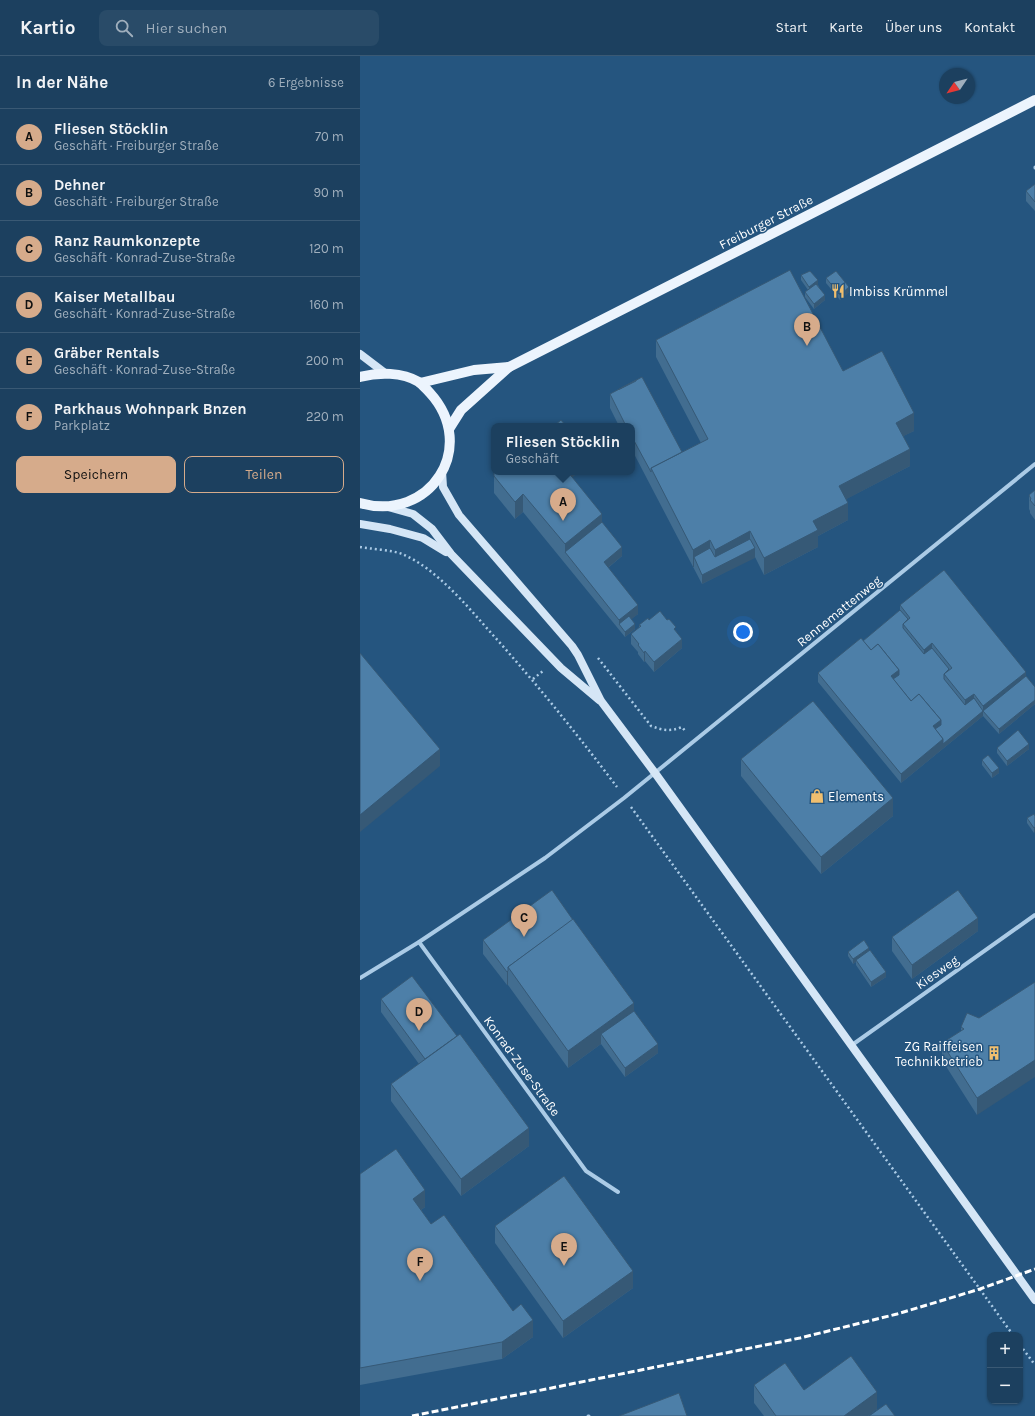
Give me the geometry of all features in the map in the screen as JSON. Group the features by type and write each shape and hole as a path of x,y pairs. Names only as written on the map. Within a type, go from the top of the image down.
{"main road":[{"name":"Freiburger Straße","path":"449,429 461,410 509,367 1035,100"},
{"name":"Freiburger Straße","path":"420,383 474,370 509,367"},
{"path":"360,377 371,374 385,373 398,375 420,383 440,404 445,414 449,429 450,443 448,456 442,471 435,482 418,498 407,503 388,507 375,507 360,503"}],"street":[{"path":"360,354 385,373"},
{"name":"Rennemattenweg","path":"655,773 1035,464"},
{"path":"442,471 443,487 459,515 572,646 601,701 655,773 1035,1300"},
{"path":"388,507 413,514 432,529 450,554 561,668 601,701"},
{"path":"360,524 390,529 423,538 450,554"},
{"path":"360,978 419,942 545,858 655,773"},
{"name":"Kiesweg","path":"852,1046 1035,915"},
{"name":"Konrad-Zuse-Straße","path":"419,942 586,1171 618,1192"}],"path":[{"path":"360,547 401,554 427,569 454,592 532,679 580,737 1011,1332"},
{"path":"593,652 651,726 664,731 682,727 695,741"},
{"path":"532,679 543,671"},
{"path":"1023,1349 1035,1365"}],"building":[{"path":"1035,184 1035,202 1026,191"},
{"path":"790,270 843,371 882,351 914,413 896,423 910,449 839,486 848,503 813,521 818,530 764,558 750,531 715,550 710,540 693,550 651,468 708,439 656,340"},
{"path":"810,271 818,280 809,287 801,275"},
{"path":"836,271 849,287 840,295 826,278"},
{"path":"816,284 825,295 814,304 805,292"},
{"path":"642,377 682,452 651,468 651,472 635,443 635,423 624,423 610,394"},
{"path":"636,380 636,381 619,389"},
{"path":"570,475 602,514 565,544 523,494 515,502 494,476"},
{"path":"1035,490 1035,506 1030,500 1029,495"},
{"path":"602,522 622,547 604,562 638,605 619,620 565,552"},
{"path":"750,539 755,548 702,575 694,557 710,548 715,557"},
{"path":"944,570 1026,672 983,706 974,694 965,700 944,674 952,668 932,643 924,650 903,624 910,618 900,605"},
{"path":"900,610 908,619 903,624 903,628 924,654 932,648 949,669 944,674 944,679 965,705 974,698 983,711 943,744 943,739 935,729 941,725 941,720 919,694 911,701 893,679 899,675 899,670 878,644 871,650 863,641"},
{"path":"660,611 667,620 669,619 676,627 674,629 682,639 654,662 645,651 644,653 631,634 641,626 639,625 648,618 649,620"},
{"path":"629,616 635,624 625,632 619,624"},
{"path":"861,638 871,650 878,644 899,670 891,676 911,701 919,694 941,720 933,726 943,739 901,774 818,673"},
{"path":"360,653 440,749 360,815"},
{"path":"1026,676 1035,687 1035,700 999,729 983,711"},
{"name":"Elements","path":"813,701 893,798 821,857 741,759"},
{"path":"1018,730 1029,744 1007,761 997,748"},
{"path":"988,755 999,768 992,773 982,760"},
{"path":"1034,814 1035,827 1034,828 1027,818"},
{"path":"552,890 573,920 508,967 507,972 483,940"},
{"path":"958,890 978,918 912,965 892,937"},
{"path":"573,919 634,1003 568,1051 508,967"},
{"path":"864,940 869,948 853,959 848,952"},
{"path":"870,950 886,972 871,982 856,960"},
{"path":"412,976 457,1036 425,1059 381,999"},
{"name":"ZG Raiffeisen Technikbetrieb","path":"1035,982 1035,1060 977,1098 942,1043 964,1029 961,1027 967,1013 979,1018"},
{"path":"634,1011 658,1044 625,1068 601,1034"},
{"path":"460,1034 529,1128 461,1179 391,1084"},
{"path":"396,1149 425,1190 413,1199 431,1224 444,1215 513,1311 521,1304 533,1320 502,1342 360,1368 360,1174"},
{"path":"564,1176 633,1271 563,1321 495,1226"},
{"path":"851,1356 877,1392 844,1416 776,1416 754,1385 785,1363 804,1390"},
{"path":"679,1393 687,1416 619,1416"},
{"path":"886,1404 895,1416 869,1416"}],"railway":[{"path":"412,1416 800,1338 897,1314 980,1289 1035,1269"}],"place":[{"name":"Imbiss Krümmel","path":"838,291"},
{"name":"Dehner","path":"807,346"},
{"name":"Fliesen Stöcklin","path":"563,521"},
{"name":"Elements","path":"817,796"},
{"name":"Ranz Raumkonzepte","path":"524,937"},
{"name":"Kaiser Metallbau","path":"419,1031"},
{"name":"ZG Raiffeisen Technikbetrieb","path":"994,1053"},
{"name":"Gräber Rentals","path":"564,1266"},
{"name":"Parkhaus Wohnpark Bnzen","path":"420,1281"}]}
